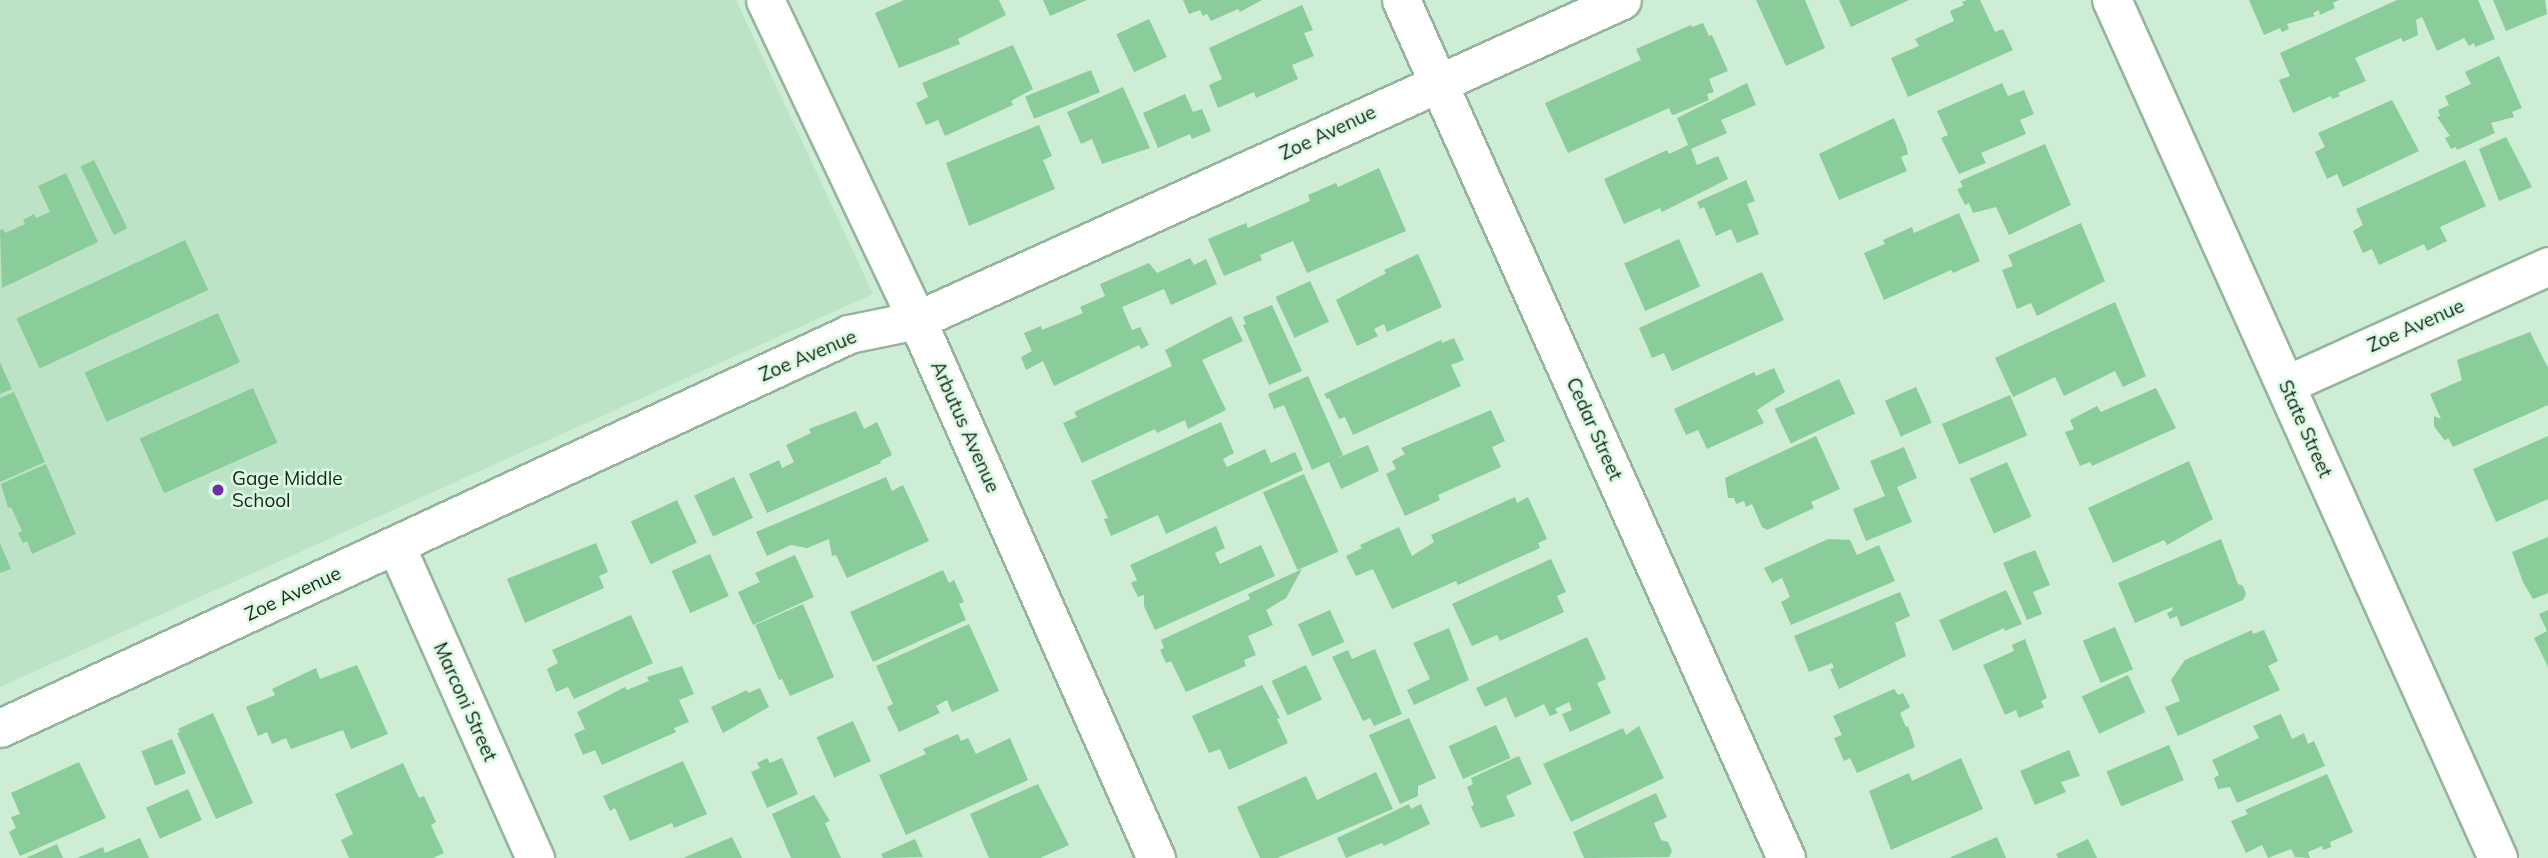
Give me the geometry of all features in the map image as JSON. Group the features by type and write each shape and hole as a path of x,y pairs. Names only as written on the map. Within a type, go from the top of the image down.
{"main road":[{"name":"State Street","path":"2112,0 2498,858"}],"street":[{"name":"Arbutus Avenue","path":"765,0 917,320 1156,858"},
{"name":"Cedar Street","path":"1401,0 1786,858"},
{"name":"Zoe Avenue","path":"0,728 396,547 849,334 917,320 1622,0"},
{"name":"Zoe Avenue","path":"2285,385 2548,266"},
{"name":"Marconi Street","path":"396,547 535,858"}],"shaded area":[{"name":"Gage Middle School","path":"0,0 736,0 873,294 0,687"}],"building":[{"path":"904,0 999,0 1006,15 958,39 960,44 899,68 875,13"},
{"path":"1043,0 1087,0 1050,16"},
{"path":"1183,0 1262,0 1240,12 1238,9 1211,21 1207,14 1203,16 1200,10 1189,14"},
{"path":"1756,0 1805,0 1825,48 1786,66"},
{"path":"1839,0 1909,0 1851,27"},
{"path":"1980,0 1995,32 2003,29 2013,50 1908,97 1891,58 1919,46 1915,39 1954,21 1950,11 1964,5 1962,2"},
{"path":"2249,0 2339,0 2333,3 2335,8 2320,15 2319,10 2313,13 2315,16 2287,24 2289,29 2282,32 2280,28 2264,35"},
{"path":"2397,0 2478,0 2495,39 2475,47 2474,43 2469,46 2464,38 2437,51 2422,17 2416,20 2418,35 2403,42 2401,38 2355,58 2366,81 2338,93 2340,96 2332,99 2331,96 2293,113 2279,80 2290,76 2280,53"},
{"path":"2493,0 2545,0 2547,14 2506,31"},
{"path":"1302,5 1313,30 1304,33 1314,56 1292,65 1298,79 1256,98 1254,92 1218,108 1209,85 1222,79 1209,48"},
{"path":"1149,19 1167,57 1134,72 1116,34"},
{"path":"1703,23 1709,36 1712,35 1728,71 1709,79 1714,92 1707,94 1709,100 1672,115 1669,108 1568,153 1545,103 1641,60 1636,49 1691,25 1692,27"},
{"path":"1013,45 1033,89 1011,101 1013,105 945,136 938,120 926,125 916,103 928,97 922,83"},
{"path":"2499,56 2522,108 2512,112 2514,117 2491,123 2495,133 2457,150 2456,147 2451,149 2445,138 2450,136 2437,117 2440,116 2438,110 2449,105 2445,96 2471,84 2465,72"},
{"path":"1091,70 1100,92 1034,119 1025,97"},
{"path":"1747,83 1756,105 1721,120 1727,133 1691,149 1697,165 1718,156 1728,179 1662,212 1660,208 1624,224 1604,179 1667,150 1669,154 1688,145 1677,118"},
{"path":"2002,83 2008,96 2024,90 2034,114 2020,120 2026,134 1981,153 1986,163 1959,174 1941,138 1948,135 1937,111"},
{"path":"1123,87 1150,148 1102,164 1092,139 1081,144 1067,112"},
{"path":"1185,94 1193,112 1202,109 1211,131 1192,139 1190,134 1158,148 1143,113"},
{"path":"2392,100 2419,151 2343,187 2337,174 2327,179 2315,152 2325,147 2318,133"},
{"path":"1894,118 1908,154 1901,157 1907,171 1839,200 1819,154"},
{"path":"1039,125 1052,156 1043,160 1055,189 969,226 946,163"},
{"path":"2506,137 2532,187 2499,201 2479,149"},
{"path":"2045,144 2071,205 2009,235 1996,207 1973,213 1969,203 1965,205 1957,189 1963,187 1960,181"},
{"path":"94,160 127,228 114,235 81,167"},
{"path":"2465,160 2486,206 2440,227 2447,241 2427,251 2424,244 2379,265 2372,249 2363,253 2353,231 2363,225 2356,209"},
{"path":"1379,168 1406,231 1307,273 1293,241 1260,255 1262,260 1224,276 1208,239 1246,223 1248,228 1310,201 1308,195 1336,183 1338,187"},
{"path":"66,173 98,242 2,288 0,230 3,229 5,233 25,224 23,220 34,214 36,218 50,212 38,186"},
{"path":"1746,180 1755,201 1747,204 1759,234 1737,243 1731,229 1716,236 1704,207 1700,209 1697,202"},
{"path":"1959,213 1980,261 1953,273 1951,270 1884,300 1864,253 1885,244 1883,240 1912,227 1914,233"},
{"path":"2081,223 2105,281 2037,316 2031,303 2017,309 2002,270 2013,266 2008,255"},
{"path":"1679,239 1700,287 1645,311 1624,263"},
{"path":"185,240 208,290 40,368 16,319"},
{"path":"1418,254 1442,307 1387,332 1384,324 1374,329 1378,336 1357,346 1336,300 1386,273 1384,270"},
{"path":"1190,258 1194,265 1206,259 1217,284 1171,305 1164,289 1122,307 1132,330 1140,327 1149,345 1141,349 1139,345 1054,386 1043,361 1026,370 1021,357 1032,351 1024,333 1041,326 1042,330 1083,313 1080,307 1105,296 1100,284 1149,263 1157,273"},
{"path":"1762,272 1784,320 1672,371 1664,353 1652,358 1639,328"},
{"path":"1310,281 1329,322 1295,338 1276,297"},
{"path":"2115,302 2146,376 2123,387 2115,371 2064,396 2055,377 2013,397 1995,358"},
{"path":"1272,305 1302,371 1269,385 1243,325 1246,324 1243,317"},
{"path":"218,313 240,362 107,422 85,372"},
{"path":"1231,316 1243,341 1202,360 1226,410 1188,429 1185,420 1157,433 1155,429 1082,463 1063,423 1077,417 1074,412 1172,366 1165,350"},
{"path":"2530,332 2548,368 2548,405 2453,447 2448,438 2445,441 2434,426 2434,416 2441,419 2430,394 2462,380 2457,360"},
{"path":"1454,338 1464,360 1451,365 1461,386 1353,435 1345,417 1339,419 1329,398 1324,394 1441,340 1442,343"},
{"path":"0,362 12,389 0,394"},
{"path":"1774,368 1785,392 1757,410 1764,423 1707,449 1698,430 1686,435 1674,409 1754,372 1756,376"},
{"path":"1308,376 1343,455 1333,460 1368,445 1379,471 1341,489 1329,462 1312,470 1284,405 1274,409 1268,394"},
{"path":"1839,379 1855,413 1791,443 1775,409"},
{"path":"1916,387 1932,423 1901,436 1885,401"},
{"path":"253,388 277,443 164,493 140,438"},
{"path":"2156,388 2176,428 2092,466 2090,462 2080,466 2065,432 2074,429 2070,420 2097,406 2101,412"},
{"path":"14,392 45,462 0,482 0,398"},
{"path":"2010,395 2027,436 1959,464 1942,424"},
{"path":"1491,410 1505,441 1492,447 1501,467 1438,495 1440,500 1405,516 1386,474 1396,469 1392,461 1405,454 1401,448"},
{"path":"856,411 864,429 877,422 892,455 880,461 881,463 767,513 749,474 779,460 782,468 794,462 786,445 811,433 809,429"},
{"path":"1221,422 1234,453 1223,459 1227,467 1265,449 1271,463 1295,452 1303,470 1166,534 1158,515 1111,536 1104,519 1108,518 1091,481"},
{"path":"1816,436 1840,489 1811,502 1814,508 1767,530 1762,527 1752,504 1746,507 1744,501 1736,504 1734,498 1728,498 1725,478"},
{"path":"2548,436 2548,499 2496,522 2473,469"},
{"path":"1904,447 1917,478 1897,487 1912,522 1866,541 1853,509 1885,496 1870,461"},
{"path":"2189,461 2213,519 2167,545 2164,540 2113,563 2088,508"},
{"path":"2007,462 2031,517 1994,533 1970,479"},
{"path":"46,464 76,534 32,554 27,541 23,543 18,533 22,531 11,507 8,508 1,484"},
{"path":"1304,474 1339,552 1297,570 1263,492"},
{"path":"734,477 753,518 713,536 694,496"},
{"path":"886,477 892,491 903,485 929,541 847,578 836,555 832,556 829,539 807,548 791,545 767,556 756,532"},
{"path":"1515,497 1517,503 1528,497 1547,539 1538,543 1540,548 1458,585 1456,581 1392,609 1373,569 1356,576 1346,556 1362,548 1360,545 1399,527 1412,556 1434,542 1431,535"},
{"path":"677,500 697,543 651,564 631,522"},
{"path":"1216,526 1225,548 1215,553 1220,564 1261,545 1275,576 1155,630 1144,606 1144,595 1138,597 1131,583 1137,580 1130,565"},
{"path":"2548,537 2548,593 2533,599 2523,582 2512,552"},
{"path":"1828,539 1850,540 1857,555 1879,545 1895,581 1791,625 1781,602 1790,597 1782,578 1772,583 1764,568"},
{"path":"2221,539 2238,584 2243,586 2246,594 2243,600 2181,627 2177,616 2170,619 2167,613 2173,610 2172,607 2135,623 2118,583"},
{"path":"0,543 11,569 0,573"},
{"path":"596,543 608,572 599,576 604,588 525,623 507,579"},
{"path":"2035,550 2050,585 2033,592 2042,614 2027,620 2003,563"},
{"path":"710,554 729,596 690,613 672,571"},
{"path":"795,555 814,597 753,625 738,592 760,582 755,573"},
{"path":"1551,559 1566,592 1557,596 1564,612 1500,641 1497,635 1472,646 1452,604"},
{"path":"1302,569 1286,598 1266,610 1273,625 1248,636 1256,655 1244,660 1246,666 1186,692 1171,661 1166,663 1160,650 1164,648 1161,640 1250,599 1248,594"},
{"path":"943,570 949,583 954,580 964,602 959,604 966,620 873,662 850,612"},
{"path":"2006,590 2022,624 2005,631 2004,628 1953,651 1939,620"},
{"path":"1900,592 1910,616 1895,623 1906,656 1839,689 1830,669 1834,668 1832,663 1809,672 1794,636"},
{"path":"803,604 834,677 790,696 782,679 779,680 755,625"},
{"path":"1330,610 1344,642 1312,656 1298,624"},
{"path":"2548,610 2548,667 2534,638 2547,631 2539,614"},
{"path":"631,615 653,663 574,699 568,687 556,692 547,669 558,663 552,650"},
{"path":"969,624 999,691 952,712 947,700 936,706 940,713 899,732 887,707 893,704 876,666"},
{"path":"2115,627 2133,669 2101,683 2083,641"},
{"path":"1449,628 1469,680 1414,705 1407,690 1430,679 1413,643"},
{"path":"2252,630 2253,634 2264,630 2278,661 2268,666 2280,690 2178,736 2165,707 2180,701 2171,680 2185,660"},
{"path":"1587,637 1606,679 1597,683 1611,713 1570,732 1562,714 1572,710 1569,702 1555,709 1558,713 1550,716 1544,704 1515,718 1506,697 1485,707 1476,688"},
{"path":"2025,639 2047,698 2041,701 2044,707 2019,718 2016,710 2005,715 1983,665 2014,651 2012,645"},
{"path":"1375,649 1402,714 1374,726 1370,718 1363,721 1332,657 1348,650 1352,659"},
{"path":"357,665 388,734 351,749 343,730 291,749 286,738 272,744 267,732 258,736 246,707 275,695 272,689 316,668 320,679"},
{"path":"1306,665 1322,699 1288,715 1272,681"},
{"path":"682,666 694,694 679,700 689,722 674,728 676,732 602,765 595,750 583,755 574,734 585,729 577,712 625,687 627,690 649,681 647,677"},
{"path":"2128,675 2145,712 2099,734 2082,697"},
{"path":"1262,685 1280,718 1277,719 1288,743 1229,770 1220,749 1209,753 1192,716"},
{"path":"760,688 769,707 723,733 711,707 747,690 748,693"},
{"path":"1894,689 1898,695 1903,693 1910,707 1900,713 1915,747 1857,773 1850,758 1844,761 1834,738 1842,735 1833,716"},
{"path":"213,713 253,803 216,819 177,733 180,732 178,729"},
{"path":"2281,714 2292,739 2304,733 2308,744 2314,741 2325,766 2237,803 2230,787 2218,789 2214,778 2219,775 2212,760 2259,738 2253,726"},
{"path":"1409,718 1436,778 1418,786 1418,796 1400,804 1369,735"},
{"path":"853,721 871,761 834,777 816,737"},
{"path":"1496,725 1511,758 1463,779 1448,746"},
{"path":"1639,726 1664,778 1571,822 1543,764 1623,728 1626,735"},
{"path":"958,734 961,741 968,738 976,754 1010,738 1028,780 906,835 879,775 926,754 923,749"},
{"path":"172,739 186,773 155,786 141,751"},
{"path":"2169,745 2184,780 2121,807 2106,772"},
{"path":"2069,750 2080,776 2061,782 2066,792 2035,805 2020,771"},
{"path":"1519,756 1532,784 1506,796 1515,816 1481,828 1471,807 1474,805 1467,787 1473,784 1471,778"},
{"path":"767,758 770,763 782,758 798,794 767,808 751,772 760,768 757,763"},
{"path":"1961,758 1983,809 1891,850 1869,791 1909,773 1912,781"},
{"path":"683,761 707,814 674,828 672,823 630,841 615,808 610,811 603,796"},
{"path":"79,762 106,818 20,856 9,832 16,828 11,817 20,814 11,793"},
{"path":"403,763 419,798 424,796 436,822 431,825 444,853 433,858 349,858 341,840 353,834 335,794"},
{"path":"1376,772 1393,809 1277,858 1260,858 1237,807 1306,776 1317,800"},
{"path":"2327,774 2353,832 2330,842 2331,847 2323,850 2322,846 2308,852 2310,858 2295,857 2291,849 2268,858 2262,845 2246,853 2231,821 2248,814 2245,810"},
{"path":"1038,784 1069,845 1040,858 989,858 970,814"},
{"path":"188,789 202,820 160,839 146,808"},
{"path":"1656,793 1667,817 1654,823 1661,840 1668,842 1672,851 1669,857 1584,858 1573,832"},
{"path":"814,795 830,821 825,823 841,858 791,858 772,814"},
{"path":"1409,804 1411,809 1421,804 1430,824 1384,846 1382,843 1346,858 1337,838"},
{"path":"732,837 742,858 683,858"},
{"path":"1997,837 2006,858 1949,858"},
{"path":"140,838 149,858 77,858 103,847 105,853"},
{"path":"915,839 923,857 883,858 881,854"},
{"path":"2088,839 2097,858 2058,858 2056,854"},
{"path":"57,844 63,858 26,858"}],"place":[{"name":"Gage Middle School","path":"218,490"}]}
